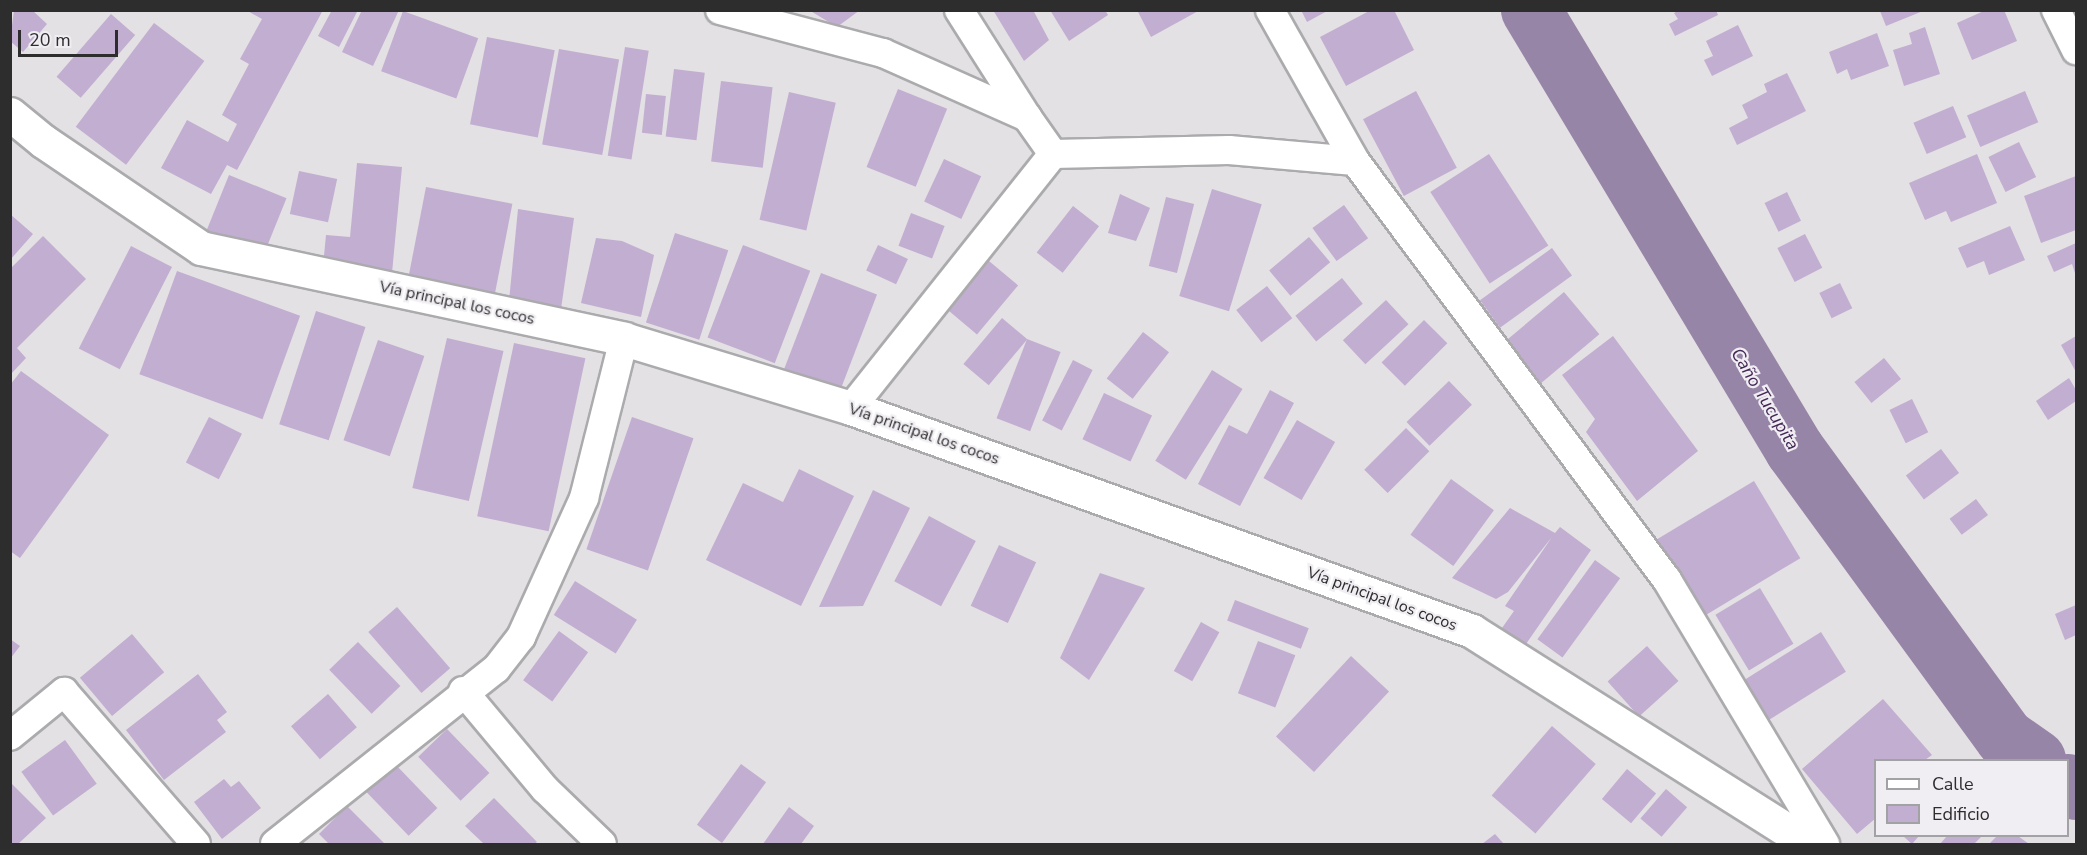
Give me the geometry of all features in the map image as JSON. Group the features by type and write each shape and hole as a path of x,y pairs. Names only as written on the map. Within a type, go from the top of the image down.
{"street":[{"path":"720,10 883,53 1028,117"},
{"path":"959,10 1053,154"},
{"path":"1270,10 1355,161 1667,580 1825,844"},
{"path":"2056,10 2076,50"},
{"name":"Vía principal los cocos","path":"10,114 43,141 201,248 624,339 851,408 1472,632 1809,844"},
{"path":"1053,154 1228,150 1355,161"},
{"path":"851,408 1053,154"},
{"path":"275,844 463,691 496,669 521,636 542,595 584,498 624,339"},
{"path":"463,691 545,789 602,844"},
{"path":"10,736 64,692 196,844"}],"building":[{"path":"14,10 32,10 47,24 23,52 10,41"},
{"path":"246,10 323,10 237,170 227,165 211,194 161,168 187,120 228,142 237,124 222,115 249,64 240,59 262,19"},
{"path":"332,10 358,10 339,47 318,36"},
{"path":"362,10 399,10 373,66 342,52"},
{"path":"809,10 860,10 837,27"},
{"path":"993,10 1033,10 1049,40 1024,61"},
{"path":"1050,10 1105,10 1108,15 1069,41"},
{"path":"1137,10 1200,10 1151,37"},
{"path":"1301,10 1329,10 1307,22"},
{"path":"1371,10 1394,10 1414,50 1346,86 1320,37"},
{"path":"1679,10 1716,10 1718,15 1675,36 1669,24 1678,19 1674,13"},
{"path":"1986,10 2004,10 2017,41 1972,60 1957,23"},
{"path":"403,11 478,38 456,99 381,71"},
{"path":"1880,11 1923,11 1886,26"},
{"path":"111,14 135,35 81,98 57,77"},
{"path":"154,23 204,61 126,165 76,127"},
{"path":"1738,25 1753,56 1712,76 1704,60 1713,56 1706,41"},
{"path":"1925,27 1940,74 1904,86 1893,50 1912,44 1909,33"},
{"path":"1877,33 1889,66 1851,80 1847,69 1837,74 1829,52"},
{"path":"487,37 555,50 538,138 470,124"},
{"path":"625,47 649,51 631,159 608,156"},
{"path":"559,49 619,60 602,155 542,145"},
{"path":"674,69 705,73 696,140 666,136"},
{"path":"1787,73 1806,111 1737,145 1729,128 1748,118 1742,105 1767,92 1764,84"},
{"path":"721,81 773,87 763,168 711,161"},
{"path":"898,89 947,109 916,187 867,167"},
{"path":"1416,91 1457,168 1404,196 1363,119"},
{"path":"2025,91 2038,122 1980,147 1967,116"},
{"path":"789,92 836,103 806,230 760,220"},
{"path":"646,94 666,96 662,135 642,133"},
{"path":"1953,106 1966,137 1927,154 1913,123"},
{"path":"2019,142 2036,177 2006,192 1988,157"},
{"path":"1489,154 1548,245 1490,284 1430,192"},
{"path":"1977,154 1997,203 1951,222 1946,211 1925,220 1909,183"},
{"path":"944,159 981,176 961,219 924,202"},
{"path":"357,163 402,167 392,273 323,266 326,235 350,237"},
{"path":"299,171 337,179 328,222 290,214"},
{"path":"229,175 286,198 263,256 206,232"},
{"path":"2076,176 2076,230 2041,243 2024,196"},
{"path":"426,187 512,204 495,294 408,277"},
{"path":"1212,189 1262,204 1229,311 1179,296"},
{"path":"1787,192 1801,221 1779,232 1765,203"},
{"path":"1120,194 1150,208 1136,241 1108,233"},
{"path":"1166,197 1194,204 1177,273 1149,266"},
{"path":"1344,205 1368,238 1337,261 1312,228"},
{"path":"1073,206 1099,226 1063,273 1037,252"},
{"path":"518,209 574,218 559,323 509,301"},
{"path":"911,213 945,226 932,259 898,246"},
{"path":"10,214 33,234 10,260"},
{"path":"2010,226 2025,260 1989,275 1984,261 1967,268 1958,248"},
{"path":"675,233 728,250 699,340 646,322"},
{"path":"1805,234 1822,268 1795,282 1777,248"},
{"path":"43,236 86,279 17,348 26,358 10,375 10,269"},
{"path":"1309,237 1330,262 1290,296 1269,270"},
{"path":"596,238 622,241 654,255 641,317 581,303"},
{"path":"2076,243 2076,276 2072,264 2054,272 2047,256"},
{"path":"743,245 810,271 775,363 708,337"},
{"path":"878,245 908,259 896,284 866,270"},
{"path":"131,246 172,267 120,369 79,348"},
{"path":"1552,248 1572,276 1500,328 1480,300"},
{"path":"989,261 1018,285 977,334 948,310"},
{"path":"177,271 300,316 262,419 139,374"},
{"path":"821,273 877,295 839,393 783,372"},
{"path":"1342,278 1363,304 1316,341 1295,316"},
{"path":"1840,283 1852,308 1832,318 1819,293"},
{"path":"1267,286 1292,318 1262,342 1236,310"},
{"path":"1564,292 1599,334 1540,384 1505,341"},
{"path":"1386,300 1409,324 1365,364 1343,340"},
{"path":"316,311 365,327 329,440 279,424"},
{"path":"1002,318 1027,339 989,385 963,364"},
{"path":"1424,320 1447,343 1405,386 1382,362"},
{"path":"1143,332 1169,352 1133,399 1107,378"},
{"path":"1613,336 1698,451 1637,501 1586,432 1595,419 1562,375"},
{"path":"2076,336 2076,372 2061,345"},
{"path":"447,338 504,351 469,501 412,488"},
{"path":"1027,339 1061,352 1030,431 997,418"},
{"path":"378,340 424,356 390,456 343,440"},
{"path":"514,343 585,358 549,531 477,516"},
{"path":"1884,358 1901,379 1871,403 1854,382"},
{"path":"1073,360 1093,370 1062,431 1042,421"},
{"path":"1212,370 1243,389 1186,480 1155,461"},
{"path":"21,371 109,435 20,558 10,551 10,385"},
{"path":"2069,378 2076,390 2076,401 2048,420 2036,401"},
{"path":"1449,381 1472,405 1429,446 1407,422"},
{"path":"1270,390 1294,403 1240,506 1198,484 1229,425 1247,434"},
{"path":"1104,393 1152,415 1130,462 1082,439"},
{"path":"1912,399 1928,432 1906,443 1890,410"},
{"path":"209,417 242,434 219,479 186,462"},
{"path":"632,417 693,438 648,571 586,549"},
{"path":"1297,420 1335,442 1302,500 1264,478"},
{"path":"1406,428 1429,451 1388,493 1364,470"},
{"path":"1941,449 1959,473 1924,499 1906,475"},
{"path":"799,469 854,496 801,606 706,560 743,483 783,502"},
{"path":"1451,479 1494,510 1453,566 1410,535"},
{"path":"1754,481 1800,558 1701,618 1655,541"},
{"path":"873,490 910,508 863,606 819,607"},
{"path":"1976,499 1988,515 1962,535 1950,519"},
{"path":"1510,508 1555,533 1560,527 1591,550 1526,644 1502,628 1514,611 1505,606 1552,537 1508,592 1496,599 1452,578"},
{"path":"929,516 976,541 941,606 894,581"},
{"path":"999,545 1036,562 1008,623 971,606"},
{"path":"1595,560 1620,578 1562,658 1537,639"},
{"path":"1100,573 1145,588 1089,680 1060,658"},
{"path":"575,581 637,620 616,654 554,615"},
{"path":"1760,588 1793,644 1749,670 1715,615"},
{"path":"1235,600 1309,628 1301,649 1227,621"},
{"path":"2076,605 2076,635 2065,640 2055,614"},
{"path":"397,607 450,668 421,693 368,632"},
{"path":"1201,622 1219,632 1192,681 1174,671"},
{"path":"559,631 588,652 552,702 523,680"},
{"path":"1821,632 1846,672 1764,723 1739,683"},
{"path":"132,634 164,672 112,716 80,678"},
{"path":"10,639 20,646 10,659"},
{"path":"1258,641 1295,655 1275,708 1238,693"},
{"path":"358,642 400,686 372,714 329,670"},
{"path":"1647,646 1678,681 1639,716 1608,681"},
{"path":"1351,656 1389,691 1314,772 1276,736"},
{"path":"198,674 227,712 217,720 226,732 164,780 126,730"},
{"path":"328,694 357,727 320,759 291,726"},
{"path":"1883,699 1932,755 1926,759 1874,759 1874,820 1857,834 1802,769"},
{"path":"1552,726 1596,764 1535,833 1492,795"},
{"path":"447,729 489,773 461,801 418,757"},
{"path":"65,740 97,784 53,815 21,772"},
{"path":"395,764 437,808 409,836 366,792"},
{"path":"741,764 766,782 722,843 697,825"},
{"path":"1627,769 1656,793 1631,823 1602,799"},
{"path":"224,779 231,787 239,781 261,808 222,839 194,802"},
{"path":"10,782 46,818 18,844 10,844"},
{"path":"1666,789 1687,807 1662,837 1640,818"},
{"path":"494,798 537,842 534,844 484,844 465,826"},
{"path":"347,806 385,844 329,844 319,834"},
{"path":"789,807 814,826 801,844 763,844"},
{"path":"1495,834 1504,844 1482,844"},
{"path":"1904,837 1918,837 1912,844"},
{"path":"1946,837 1981,837 1974,844 1940,844"},
{"path":"1996,837 2019,837 2029,844 1989,844"}],"waterway":[{"name":"Caño Tucupita","path":"1531,10 1795,450 2005,738 2035,759"},
{"name":"Caño Tucupita","path":"2069,785 2076,790"}]}
